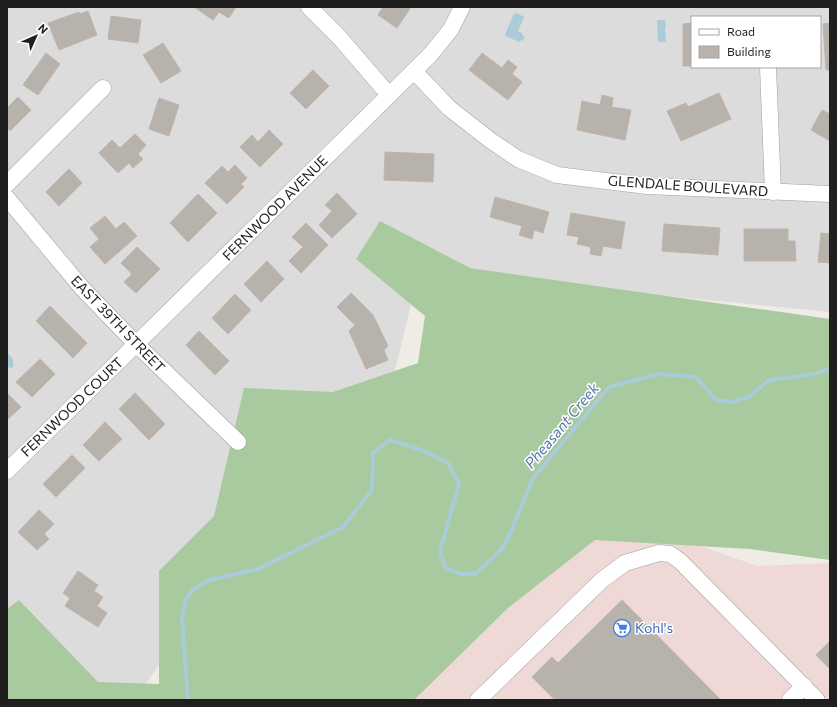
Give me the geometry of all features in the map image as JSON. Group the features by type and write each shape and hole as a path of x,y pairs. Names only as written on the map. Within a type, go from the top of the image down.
{"street":[{"path":"309,7 339,37 389,95"},
{"name":"FERNWOOD AVENUE","path":"136,344 431,54 451,29 462,7"},
{"path":"768,68 773,192"},
{"name":"GLENDALE BOULEVARD","path":"414,71 449,108 490,140 518,159 557,175 647,186 830,194"},
{"path":"7,184 103,88"},
{"name":"EAST 39TH STREET","path":"7,198 82,288 136,344 238,442"},
{"name":"FERNWOOD COURT","path":"7,471 136,344"},
{"path":"478,700 602,580 626,564 659,553 670,554 680,560 817,700"},
{"path":"790,700 804,686"}],"shaded area":[{"path":"7,7 830,7 830,312 442,274 423,255 383,420 242,542 135,700 7,641"},
{"path":"549,494 757,566 830,563 830,700 337,700"}],"green space":[{"path":"380,221 470,268 830,319 830,560 750,549 595,540 508,608 414,700 7,700 7,609 19,600 98,682 159,684 159,571 214,516 244,388 333,392 418,363 425,316 356,259"}],"water":[{"path":"517,13 524,17 518,31 525,37 523,41 521,40 519,42 506,36 505,34 514,14"},
{"path":"657,20 665,20 665,42 658,42"},
{"path":"7,353 13,359 14,365 11,369 7,367"}],"building":[{"path":"194,7 236,7 229,18 219,12 213,20"},
{"path":"383,7 411,7 397,28 378,15"},
{"path":"88,11 97,35 59,50 48,23 79,12 80,14"},
{"path":"111,16 141,20 138,43 108,39"},
{"path":"691,23 691,66 683,66 683,24"},
{"path":"830,23 830,70 826,70 823,24"},
{"path":"163,43 181,71 161,83 143,55"},
{"path":"46,53 60,64 38,95 23,85"},
{"path":"482,53 502,68 508,60 517,67 512,74 522,82 508,100 469,70"},
{"path":"313,70 329,86 306,109 290,93"},
{"path":"719,93 731,119 681,141 667,111 686,103 688,107"},
{"path":"602,95 613,98 612,107 631,110 625,140 577,130 582,101 600,105"},
{"path":"18,97 31,110 10,131 7,127 7,108"},
{"path":"159,98 179,105 169,136 149,129"},
{"path":"822,110 830,114 830,141 811,130"},
{"path":"269,130 283,144 260,167 240,147 252,135 258,142"},
{"path":"135,134 146,145 138,154 143,159 133,168 129,163 118,173 99,153 112,140 120,148"},
{"path":"385,152 434,154 433,182 384,180"},
{"path":"235,165 247,178 241,184 244,187 227,204 205,183 222,166 228,172"},
{"path":"69,169 82,183 59,206 46,192"},
{"path":"337,193 357,214 332,238 319,225 332,211 325,205"},
{"path":"198,194 217,213 188,242 170,223"},
{"path":"495,197 549,212 543,233 534,230 532,239 519,235 522,226 490,217"},
{"path":"571,213 625,222 621,249 603,246 601,256 590,254 591,247 577,244 579,237 567,235"},
{"path":"105,216 116,229 124,222 137,236 105,264 90,247 99,239 90,228"},
{"path":"306,223 328,245 301,273 289,261 303,247 292,237"},
{"path":"664,224 720,228 718,255 662,251"},
{"path":"744,229 788,229 788,241 795,241 796,261 744,261"},
{"path":"821,233 830,234 830,263 818,262"},
{"path":"137,247 160,269 136,293 124,282 132,274 121,263"},
{"path":"267,261 284,279 261,302 244,284"},
{"path":"351,293 373,315 388,346 384,350 388,360 366,369 349,331 355,325 337,307"},
{"path":"235,294 251,310 228,334 212,318"},
{"path":"50,306 87,343 73,358 36,321"},
{"path":"199,331 229,361 215,375 186,345"},
{"path":"40,359 55,374 32,397 16,382"},
{"path":"7,393 21,407 7,420"},
{"path":"135,393 165,424 149,440 119,409"},
{"path":"105,422 122,439 99,461 83,445"},
{"path":"72,455 85,468 56,497 43,484"},
{"path":"39,510 54,524 44,534 49,539 37,550 18,532"},
{"path":"78,571 98,585 94,591 103,597 97,606 107,613 98,627 65,606 70,598 63,593"},
{"name":"Kohl's","path":"622,600 721,700 553,700 554,699 532,677 552,657 558,663"},
{"path":"830,641 830,669 816,655"}],"waterway":[{"name":"Pheasant Creek","path":"188,700 182,619 186,600 193,589 210,580 258,569 343,527 372,490 373,453 390,440 422,450 448,463 459,484 440,551 445,567 460,574 475,574 500,551 509,536 533,478 609,387 659,374 696,377 716,400 732,402 749,397 769,380 815,374 830,368"}],"place":[{"name":"Kohl's","path":"622,628"}]}
